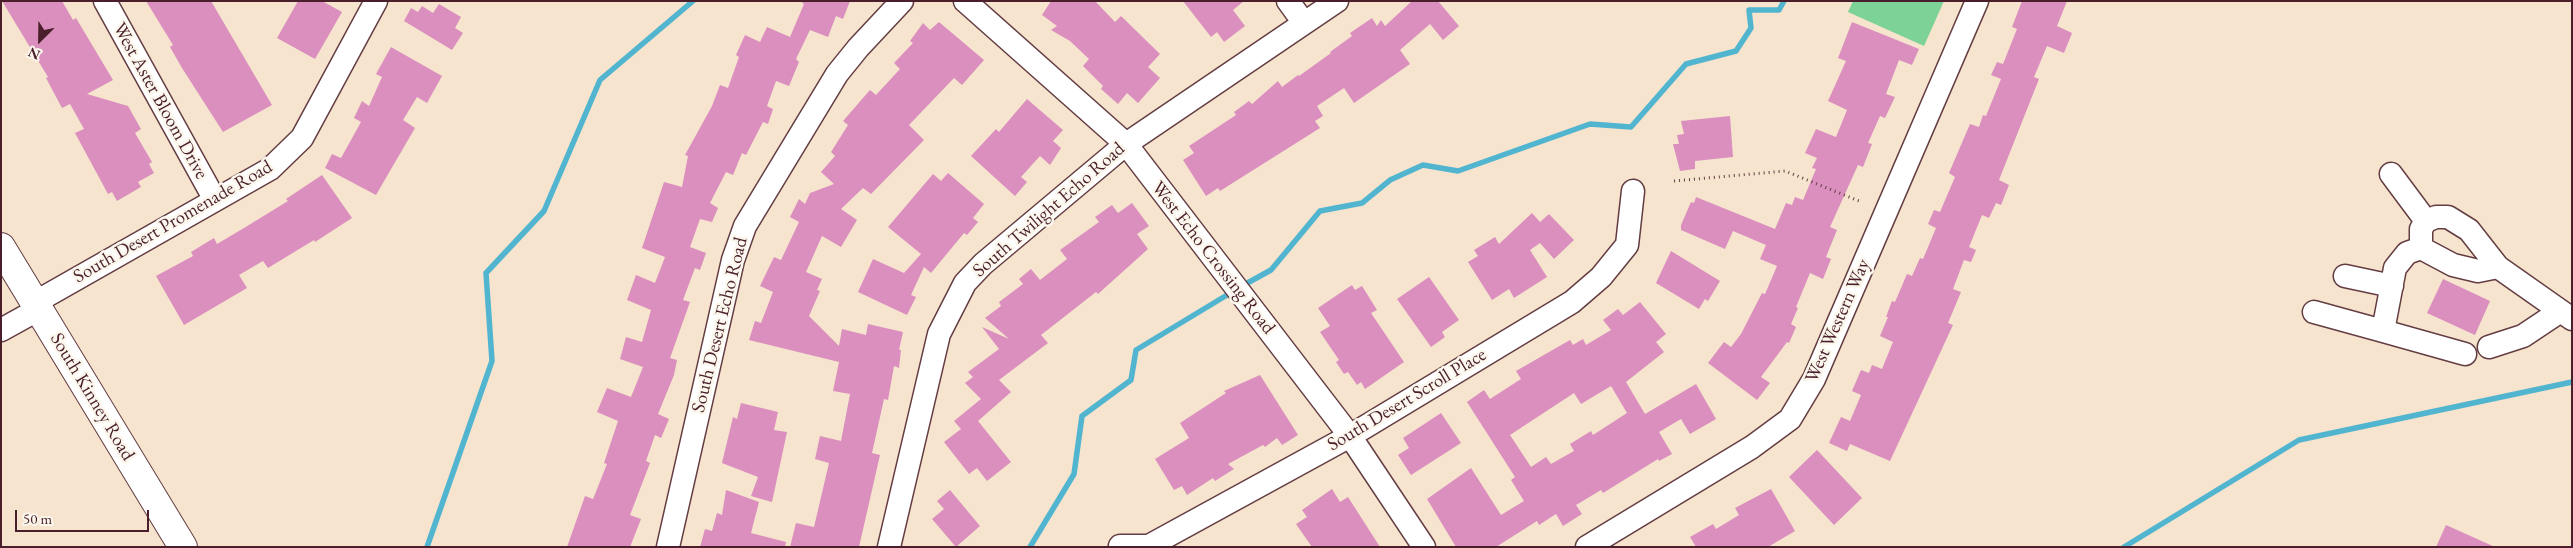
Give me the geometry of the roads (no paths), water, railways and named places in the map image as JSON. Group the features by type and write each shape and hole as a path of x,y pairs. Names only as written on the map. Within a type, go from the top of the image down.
{"main road":[{"name":"South Kinney Road","path":"1,247 183,547"}],"street":[{"name":"West Aster Bloom Drive","path":"105,1 215,200"},
{"name":"South Desert Promenade Road","path":"1,330 36,306 270,169 302,138 376,1"},
{"name":"South Desert Echo Road","path":"668,547 733,260 745,226 837,74 858,48 902,1"},
{"name":"West Echo Crossing Road","path":"966,1 1126,144 1350,436 1424,547"},
{"path":"1288,1 1304,23"},
{"name":"South Twilight Echo Road","path":"889,547 939,334 954,300 965,283 983,264 1126,144 1337,1"},
{"name":"West Western Way","path":"1587,547 1752,447 1790,419 1814,379 1977,1"},
{"path":"2391,174 2426,221"},
{"name":"South Desert Scroll Place","path":"1120,546 1149,546 1350,436 1572,302 1601,277 1626,245 1632,191"},
{"path":"2421,248 2421,229 2426,221 2436,217 2448,217 2473,235 2498,267 2565,315 2523,336 2489,348"},
{"path":"2383,331 2395,268 2407,253 2421,248 2453,265 2478,271 2498,267"},
{"path":"2345,276 2392,286"},
{"path":"2314,312 2465,354"}],"waterway":[{"path":"427,547 492,361 486,273 544,211 600,80 693,1"},
{"path":"1242,286 1271,270 1320,211 1362,203 1390,180 1423,165 1458,171 1590,124 1631,127 1686,64 1736,51 1751,28 1749,10 1779,10 1784,1"},
{"path":"1030,547 1074,474 1082,416 1131,380 1136,350 1232,292"},
{"path":"2124,547 2299,440 2572,382"}]}
